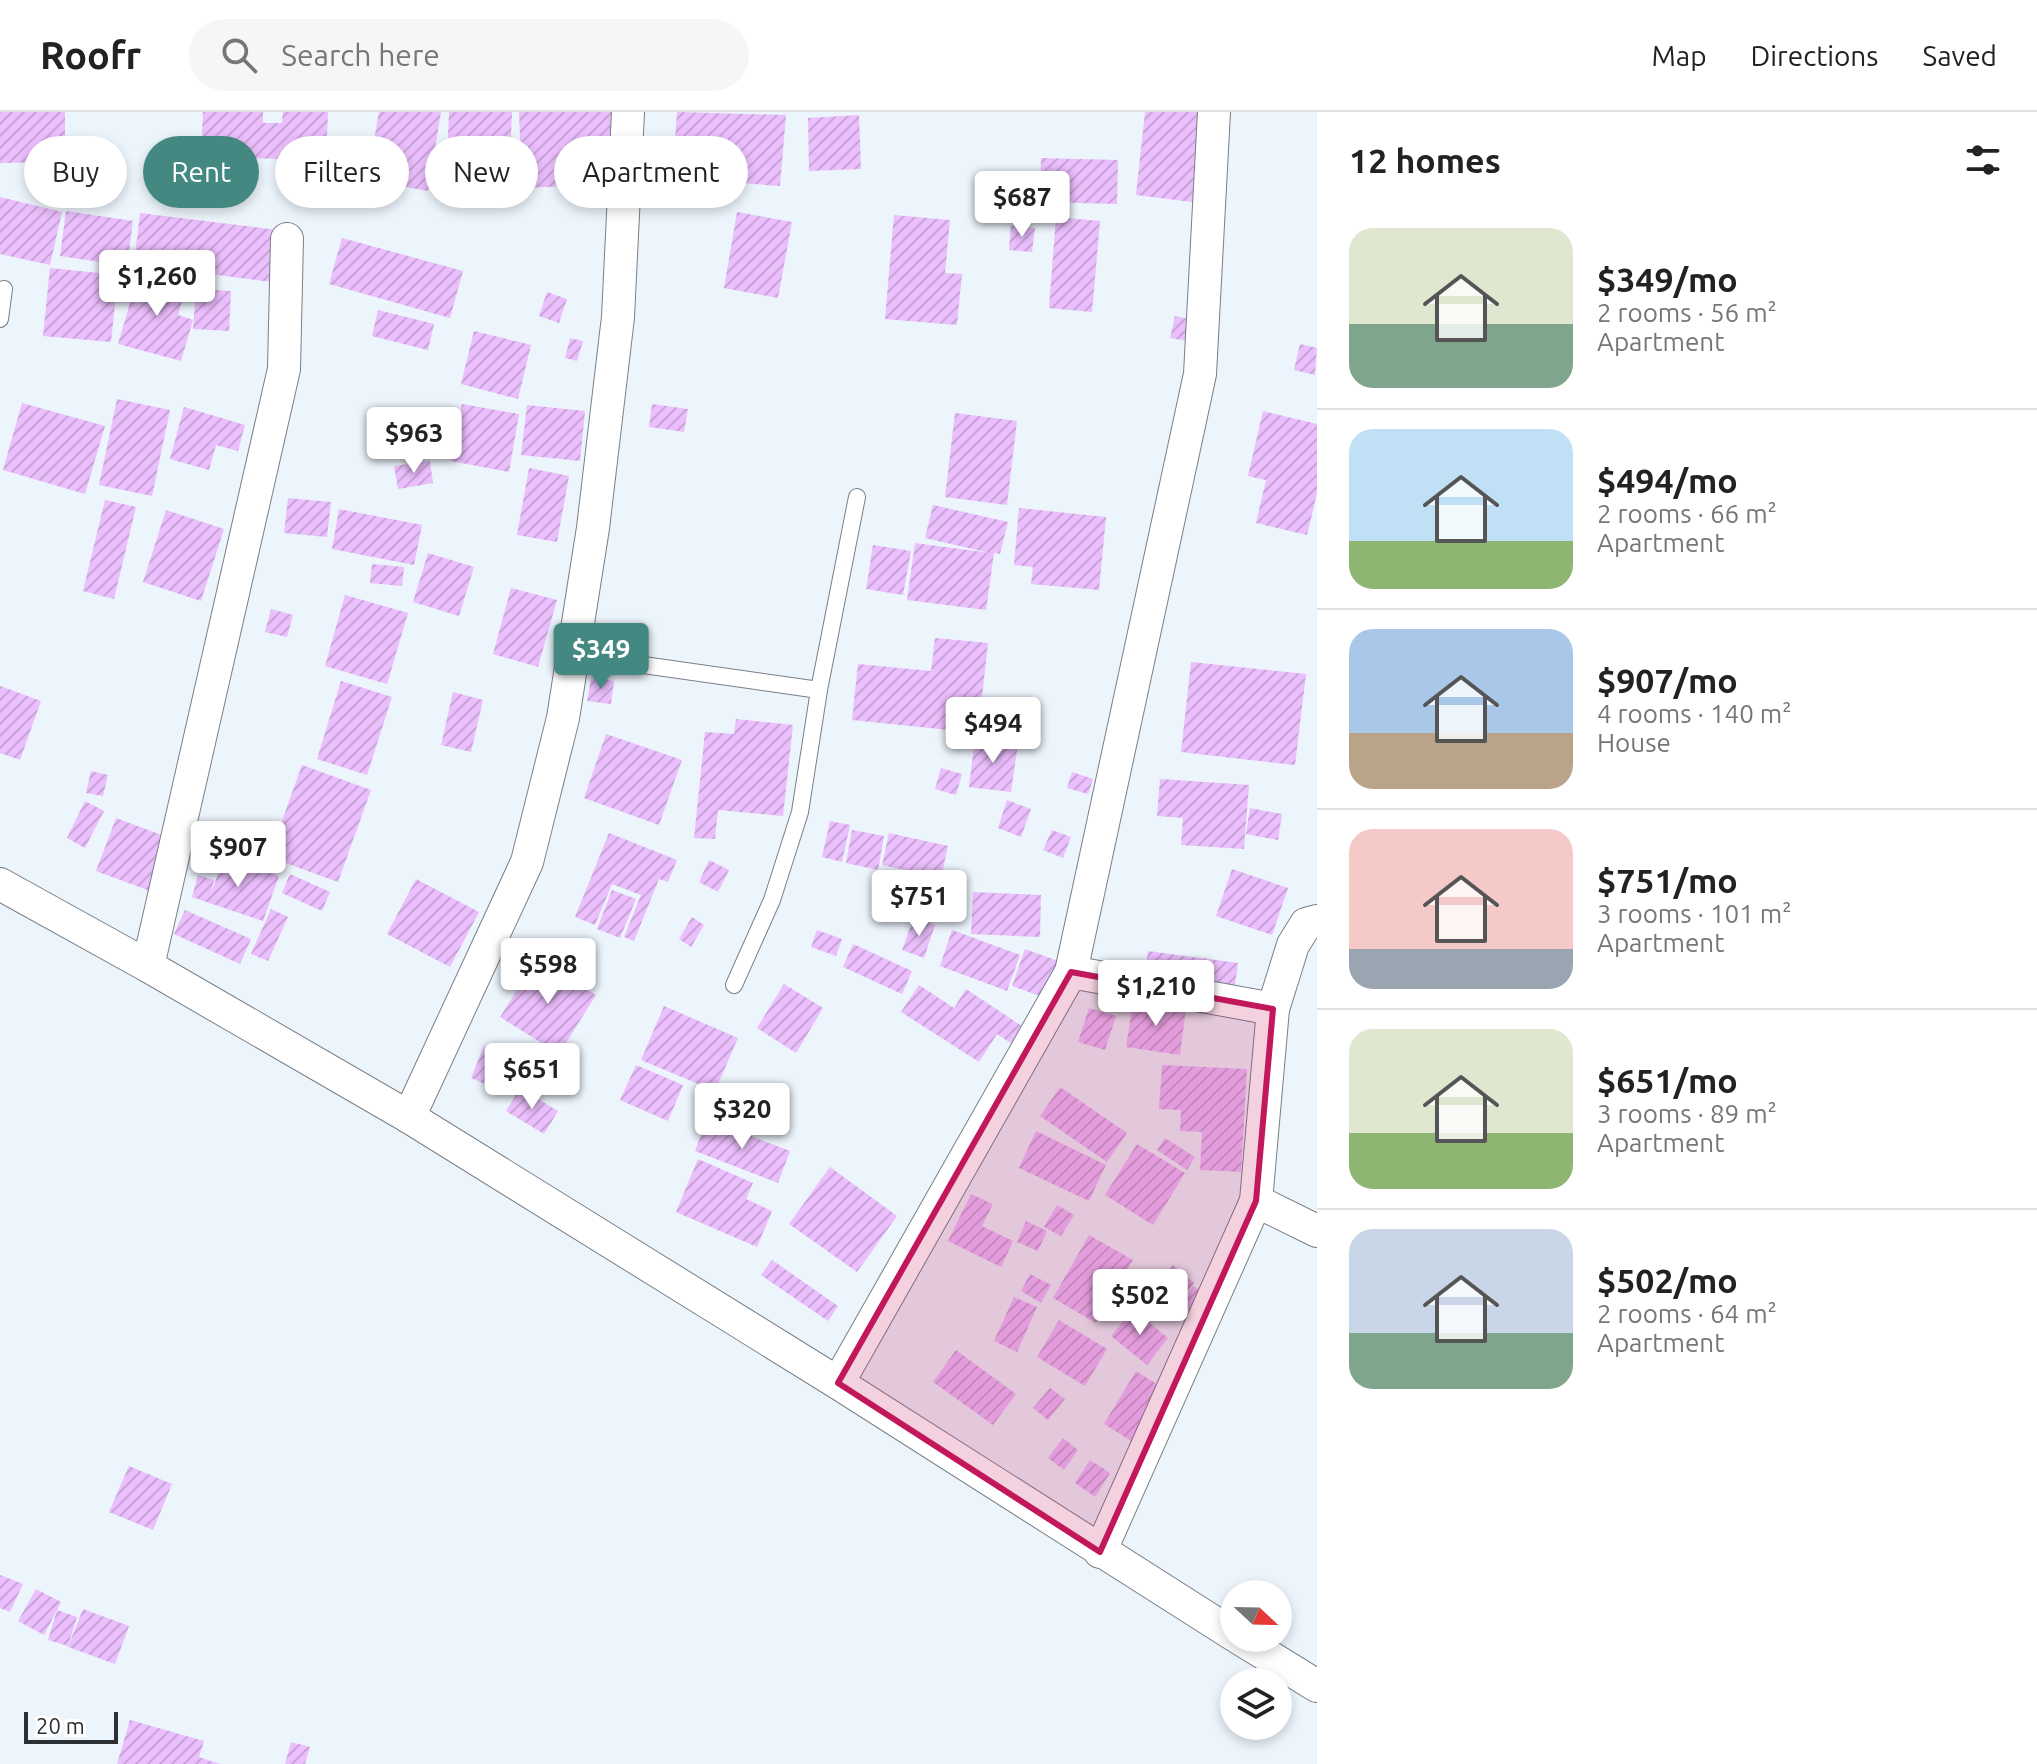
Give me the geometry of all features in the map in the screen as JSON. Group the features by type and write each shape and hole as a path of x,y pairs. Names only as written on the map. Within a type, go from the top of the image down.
{"street":[{"path":"409,1117 527,862 563,718 593,528 618,317 628,112"},
{"path":"838,1383 1071,972 1200,374 1214,112"},
{"path":"148,966 284,369 287,239"},
{"path":"0,884 409,1117 838,1383 1220,1626"},
{"path":"1100,1552 1256,1201 1273,1009 1293,945 1306,924 1317,921"},
{"path":"1071,972 1273,1009"},
{"path":"1256,1201 1317,1231"},
{"path":"1262,1652 1317,1686"}],"lane":[{"path":"0,319 4,289"},
{"path":"734,985 772,900 800,812 819,690 857,497"},
{"path":"573,655 819,690"}],"highlighted area":[{"path":"1071,972 1273,1009 1256,1201 1100,1552 838,1383"}],"building":[{"path":"0,112 65,112 65,136 24,136 24,163 0,163"},
{"path":"203,112 263,112 263,123 282,123 283,112 328,112 327,136 275,136 275,159 259,158 259,136 202,136"},
{"path":"379,112 441,112 437,136 425,136 425,190 409,188 409,136 375,136"},
{"path":"449,112 512,112 511,136 448,136"},
{"path":"519,112 618,112 619,136 554,136 554,187 538,187 538,136 520,136"},
{"path":"677,112 786,115 780,186 748,184 748,136 675,136"},
{"path":"1145,112 1210,112 1200,203 1136,195"},
{"path":"859,115 861,169 809,171 808,118"},
{"path":"1041,158 1118,160 1117,204 1040,202"},
{"path":"0,197 24,203 24,208 62,212 50,265 0,254"},
{"path":"66,211 133,221 127,266 60,256"},
{"path":"737,212 792,222 778,298 724,288"},
{"path":"140,213 278,230 272,282 134,264"},
{"path":"894,215 950,220 945,273 962,274 957,325 885,319"},
{"path":"1056,217 1100,221 1092,312 1049,308"},
{"path":"1011,226 1035,228 1032,252 1009,250"},
{"path":"342,238 463,271 450,318 329,284"},
{"path":"50,268 118,275 111,342 43,336"},
{"path":"139,272 187,285 178,315 193,320 181,361 118,344"},
{"path":"196,289 231,291 229,331 193,329"},
{"path":"547,292 567,299 559,323 539,316"},
{"path":"378,310 434,324 428,350 372,336"},
{"path":"1175,316 1198,321 1194,342 1170,338"},
{"path":"474,331 531,345 518,399 461,384"},
{"path":"570,338 583,341 577,361 565,358"},
{"path":"1300,344 1317,348 1315,375 1294,370"},
{"path":"117,399 170,410 152,496 99,485"},
{"path":"22,403 105,426 85,494 3,470"},
{"path":"462,404 519,414 509,472 451,461"},
{"path":"652,404 688,409 684,432 649,427"},
{"path":"527,405 585,411 580,461 521,455"},
{"path":"184,407 245,425 238,451 216,445 209,470 170,459"},
{"path":"1263,411 1317,424 1317,493 1307,535 1256,523 1266,480 1248,476"},
{"path":"955,413 1017,421 1007,505 945,497"},
{"path":"430,461 433,483 398,489 394,466"},
{"path":"529,468 569,476 557,542 517,535"},
{"path":"288,498 331,502 327,537 284,533"},
{"path":"105,500 136,507 114,599 83,591"},
{"path":"933,505 1008,522 1000,554 994,553 986,610 907,600 915,543 990,553 925,538"},
{"path":"1019,508 1106,517 1099,590 1031,584 1033,567 1014,565"},
{"path":"339,509 422,525 414,565 332,549"},
{"path":"166,510 224,529 201,601 143,582"},
{"path":"873,545 911,551 903,595 866,589"},
{"path":"428,553 474,567 459,616 413,602"},
{"path":"372,564 404,567 402,586 370,583"},
{"path":"511,588 557,600 538,667 493,654"},
{"path":"345,595 408,613 387,684 325,666"},
{"path":"271,609 293,615 287,637 265,632"},
{"path":"935,638 988,643 978,733 852,720 858,664 931,671"},
{"path":"1191,662 1306,674 1295,765 1181,752"},
{"path":"591,678 614,681 611,704 587,701"},
{"path":"341,681 392,697 367,775 317,759"},
{"path":"0,686 41,701 20,760 0,753"},
{"path":"453,692 483,700 471,752 441,745"},
{"path":"736,719 793,725 783,816 718,810 715,839 694,838 705,732 734,734"},
{"path":"606,734 682,760 659,825 584,798"},
{"path":"975,738 1018,743 1011,792 969,787"},
{"path":"302,765 371,790 338,882 269,857"},
{"path":"941,768 962,774 956,795 935,789"},
{"path":"91,771 108,775 103,796 86,793"},
{"path":"1072,772 1093,779 1088,794 1067,788"},
{"path":"1160,779 1249,785 1244,849 1181,845 1183,818 1157,816"},
{"path":"1007,800 1031,809 1021,837 998,828"},
{"path":"85,801 104,811 85,848 67,838"},
{"path":"1250,808 1282,814 1278,840 1246,834"},
{"path":"116,818 181,842 161,895 96,871"},
{"path":"830,821 850,825 842,862 822,857"},
{"path":"852,830 884,836 878,870 846,863"},
{"path":"1052,830 1071,837 1063,858 1043,850"},
{"path":"609,833 677,860 668,882 659,879 634,941 624,937 641,895 612,884 595,925 575,917"},
{"path":"889,833 948,846 941,878 882,865"},
{"path":"224,857 279,876 263,921 192,897 198,875 214,880 210,896"},
{"path":"709,860 729,870 718,892 699,882"},
{"path":"1232,869 1288,888 1272,935 1216,916"},
{"path":"290,874 330,892 322,911 282,893"},
{"path":"416,879 479,912 450,967 387,934"},
{"path":"612,890 636,899 620,938 597,929"},
{"path":"973,892 1041,895 1040,937 971,934"},
{"path":"271,909 288,917 268,961 251,954"},
{"path":"185,910 251,939 240,964 174,934"},
{"path":"692,917 704,925 691,947 679,939"},
{"path":"914,917 935,925 924,958 902,950"},
{"path":"817,930 842,939 836,956 811,947"},
{"path":"952,930 1020,955 1007,991 940,966"},
{"path":"853,944 912,971 902,994 843,967"},
{"path":"1025,949 1064,963 1052,1000 1012,986"},
{"path":"1148,951 1238,963 1232,1007 1142,995"},
{"path":"538,957 596,995 559,1054 500,1017"},
{"path":"784,984 823,1008 796,1053 757,1028"},
{"path":"919,985 954,1008 966,989 1031,1032 1020,1049 997,1034 979,1062 901,1012"},
{"path":"1133,1002 1186,1009 1180,1055 1126,1047"},
{"path":"664,1006 738,1038 715,1091 641,1060"},
{"path":"1089,1008 1116,1016 1105,1050 1078,1042"},
{"path":"484,1046 509,1056 496,1089 471,1078"},
{"path":"636,1065 683,1085 668,1121 620,1100"},
{"path":"1162,1065 1247,1069 1241,1172 1200,1170 1202,1132 1180,1131 1181,1110 1159,1109"},
{"path":"1060,1087 1127,1133 1107,1162 1040,1116"},
{"path":"520,1088 558,1111 544,1134 506,1111"},
{"path":"707,1119 790,1151 778,1183 695,1151"},
{"path":"1036,1131 1106,1165 1089,1201 1019,1168"},
{"path":"1165,1138 1195,1157 1187,1170 1157,1150"},
{"path":"1137,1144 1185,1173 1153,1225 1105,1195"},
{"path":"698,1159 753,1183 746,1199 772,1211 757,1247 676,1212"},
{"path":"830,1167 897,1216 857,1272 789,1224"},
{"path":"971,1194 993,1204 982,1226 1013,1241 1001,1267 948,1241"},
{"path":"1057,1205 1074,1215 1061,1236 1044,1227"},
{"path":"1026,1221 1047,1231 1038,1251 1017,1242"},
{"path":"1089,1235 1133,1260 1096,1323 1053,1298"},
{"path":"772,1260 838,1306 828,1321 761,1275"},
{"path":"1173,1265 1194,1283 1184,1295 1163,1277"},
{"path":"1030,1274 1051,1285 1041,1303 1021,1291"},
{"path":"1193,1286 1203,1292 1193,1312 1182,1306"},
{"path":"1014,1297 1037,1307 1017,1352 994,1341"},
{"path":"1133,1309 1168,1338 1147,1365 1111,1336"},
{"path":"1059,1320 1107,1349 1085,1386 1037,1357"},
{"path":"956,1350 1016,1394 993,1425 933,1382"},
{"path":"1136,1371 1168,1391 1136,1444 1104,1424"},
{"path":"1050,1388 1065,1399 1048,1420 1033,1408"},
{"path":"1063,1438 1078,1450 1064,1470 1048,1458"},
{"path":"1090,1460 1110,1473 1095,1497 1075,1483"},
{"path":"129,1466 172,1484 153,1530 109,1512"},
{"path":"0,1575 23,1584 10,1612 0,1608"},
{"path":"36,1589 61,1602 44,1635 18,1621"},
{"path":"83,1609 129,1626 115,1664 68,1647"},
{"path":"57,1610 77,1617 68,1646 48,1640"},
{"path":"130,1720 204,1741 199,1757 220,1764 117,1764"},
{"path":"291,1742 310,1747 305,1764 285,1764"}]}
